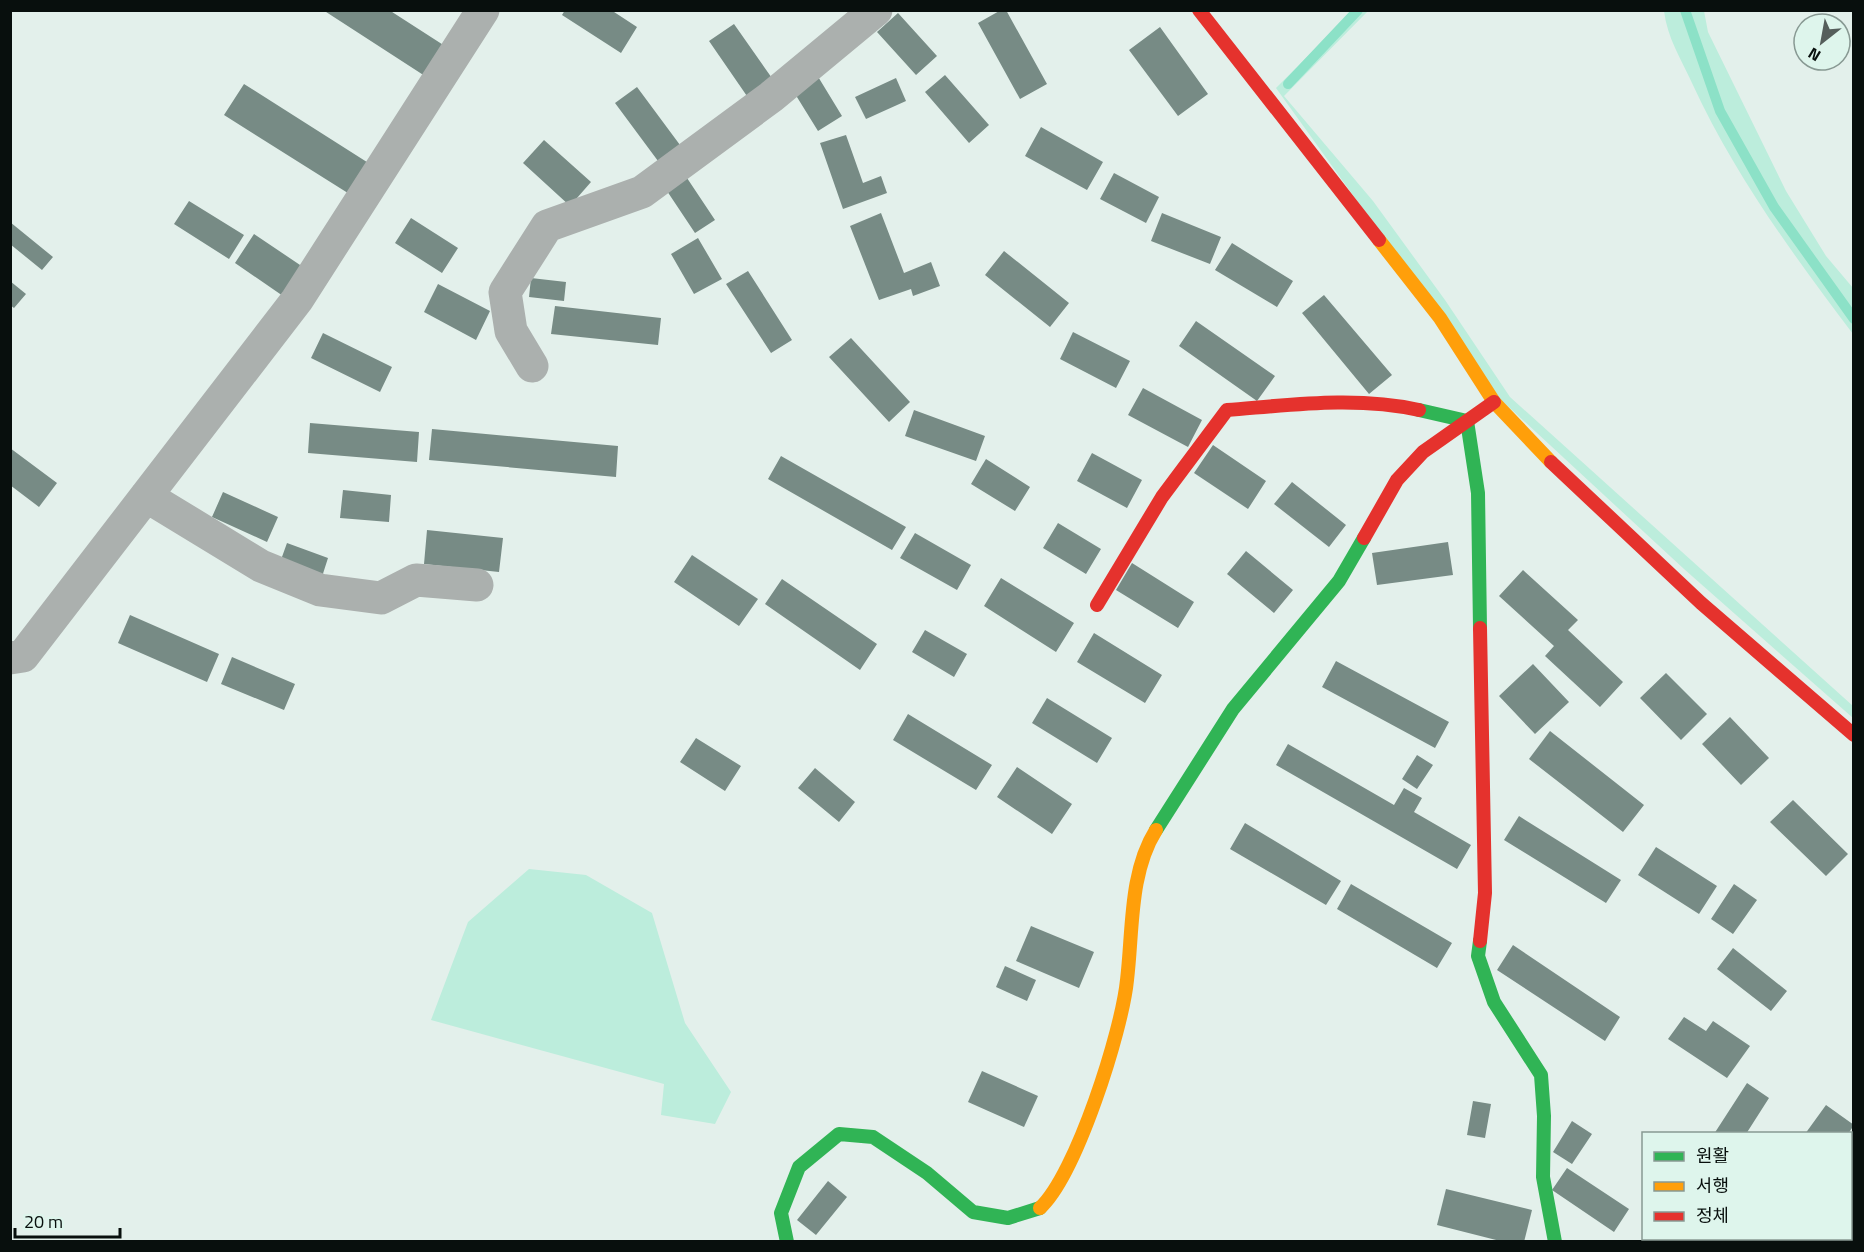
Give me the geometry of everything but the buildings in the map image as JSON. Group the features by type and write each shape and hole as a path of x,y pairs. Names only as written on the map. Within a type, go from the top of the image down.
{"street":[{"path":"10,658 23,656 297,300 483,10"},
{"path":"532,366 511,331 505,291 547,226 642,192 771,97 876,10"},
{"path":"1199,10 1440,318 1494,402 1550,461 1701,603 1854,735"},
{"path":"787,1242 781,1213 799,1167 838,1134 873,1137 927,1173 973,1212 1008,1218 1041,1209 1060,1184 1109,1062 1127,984 1139,864 1149,841 1233,709 1339,581 1397,480 1423,452 1494,402"},
{"path":"1097,605 1162,497 1227,410 1317,403 1388,403 1467,421"},
{"path":"1467,421 1479,504 1485,893 1478,956 1494,1002 1541,1075 1544,1116 1543,1177 1551,1229 1556,1242"},
{"path":"146,496 261,566 320,590 381,598 416,580 477,585"}],"green space":[{"path":"1353,11 1368,11 1284,96 1373,201 1445,300 1510,397 1853,706 1853,718 1684,569 1498,397 1276,88"},
{"path":"1664,11 1704,11 1708,32 1786,191 1826,256 1853,288 1853,334 1787,244 1727,150 1675,48"},
{"path":"529,869 586,875 652,913 685,1023 731,1092 715,1124 661,1115 664,1084 431,1020 468,922"}],"waterway":[{"path":"1288,84 1358,10"},
{"path":"1685,10 1720,111 1774,207 1854,319"}],"traffic: fast":[{"path":"1419,410 1467,421 1478,493 1480,628"},
{"path":"1156,830 1233,709 1339,581 1364,538"},
{"path":"1480,941 1478,956 1494,1002 1541,1075 1544,1116 1543,1177 1555,1242"},
{"path":"787,1242 781,1213 799,1167 839,1134 873,1137 927,1173 973,1212 1008,1218 1040,1208"}],"traffic: slow":[{"path":"1379,240 1440,318 1494,402 1551,462"},
{"path":"1040,1208 1054,1191 1068,1166 1107,1066 1127,980 1137,883 1147,847 1156,830"}],"traffic: jam":[{"path":"1199,10 1379,240"},
{"path":"1364,538 1397,480 1423,452 1494,402"},
{"path":"1097,605 1162,497 1227,410 1347,403 1371,403 1419,410"},
{"path":"1551,462 1701,603 1854,735"},
{"path":"1480,628 1485,893 1480,941"}]}
